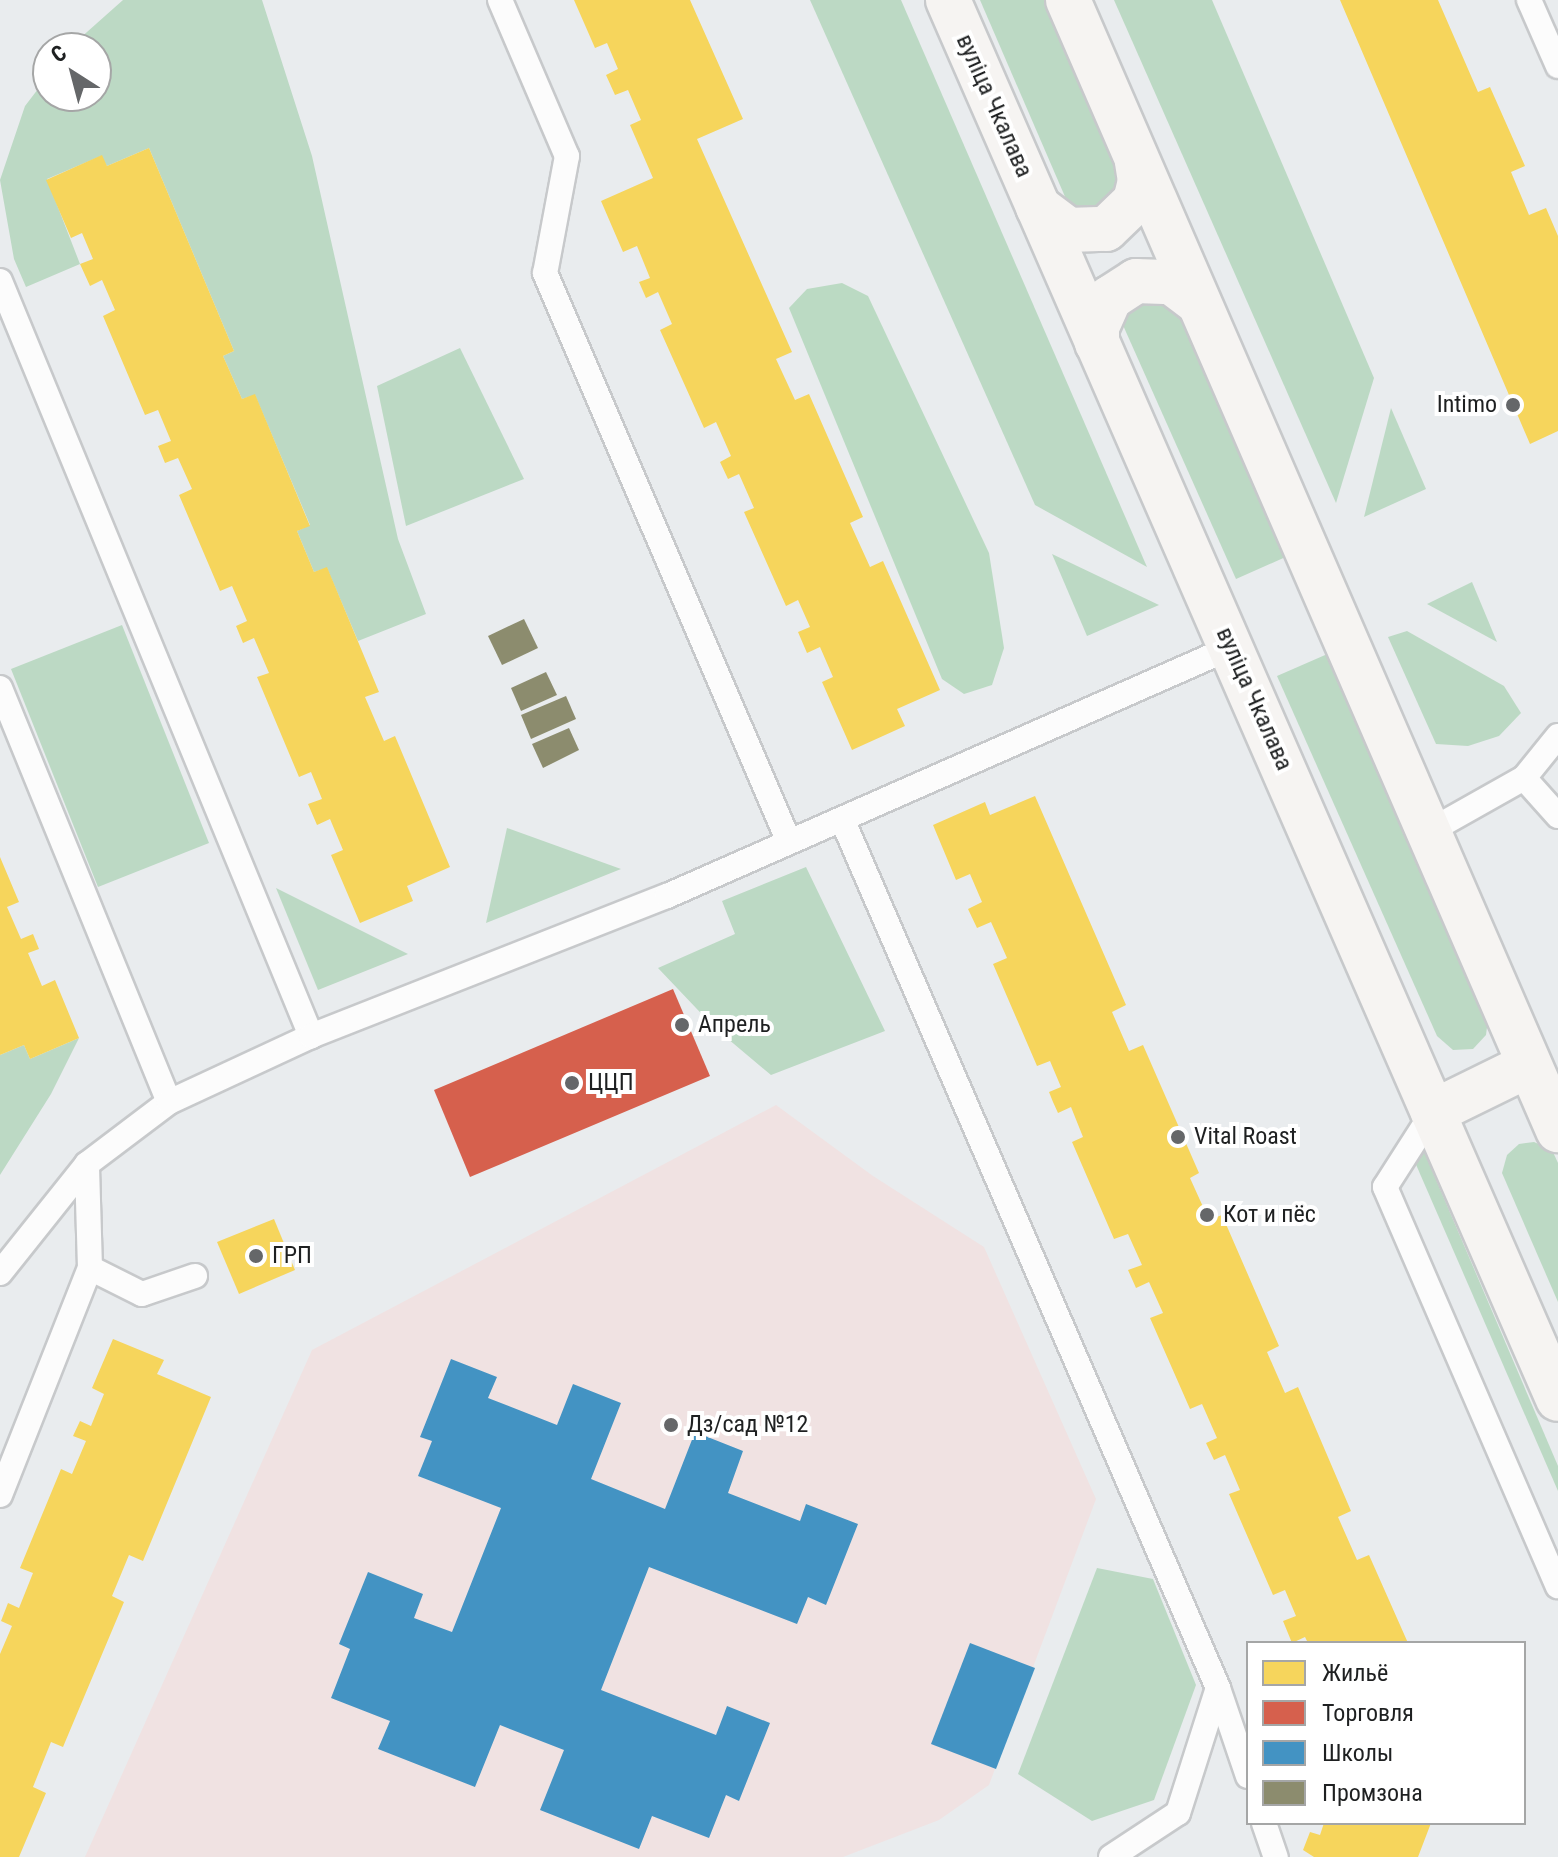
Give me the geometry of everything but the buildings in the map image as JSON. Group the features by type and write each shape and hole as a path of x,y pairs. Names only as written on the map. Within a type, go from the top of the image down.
{"main road":[{"name":"вуліца Чкалава","path":"948,0 1558,1399"},
{"path":"1068,0 1527,1066 1558,1130"},
{"path":"1038,207 1068,230 1106,229 1135,201 1140,181 1137,161"},
{"path":"1097,343 1097,327 1110,298 1136,281 1171,282 1198,302"},
{"path":"1433,1112 1527,1066"}],"lane":[{"path":"500,0 567,156 545,273 789,842"},
{"path":"1529,0 1558,66"},
{"path":"0,281 311,1036"},
{"path":"0,1273 87,1164 169,1102 311,1036 667,896 1232,647"},
{"path":"0,688 169,1102"},
{"path":"1428,832 1524,778 1558,736"},
{"path":"1524,778 1558,816"},
{"path":"842,819 1218,1688 1246,1770"},
{"path":"1433,1112 1385,1187 1558,1586"},
{"path":"0,1495 90,1268 87,1164"},
{"path":"90,1268 142,1294 195,1276"},
{"path":"1111,1857 1178,1813 1218,1688"},
{"path":"1265,1825 1276,1857"}],"shaded area":[{"name":"Дз/сад №12","path":"776,1105 873,1176 984,1247 1096,1499 989,1785 939,1820 843,1857 85,1857 312,1350"}],"green space":[{"path":"123,0 262,0 312,156 398,539 426,614 358,641 327,568 314,572 297,531 310,525 255,395 242,399 223,356 234,351 149,148 107,166 101,156 47,179 80,264 26,287 14,259 0,180 25,106 32,97 32,112 112,112 112,32 87,32"},
{"path":"810,0 901,0 1147,567 1035,505"},
{"path":"980,0 1047,0 1122,168 1123,187 1096,211 1076,209 1066,199"},
{"path":"1114,0 1212,0 1374,378 1336,503"},
{"path":"842,283 868,296 989,553 1004,648 992,685 964,694 942,679 789,308 807,289"},
{"path":"1144,294 1180,301 1290,555 1236,579 1122,323 1129,304"},
{"path":"460,348 524,479 406,526 377,386"},
{"path":"1391,408 1426,489 1364,517"},
{"path":"1052,554 1159,605 1087,636"},
{"path":"1472,582 1497,642 1427,604"},
{"path":"122,625 209,843 98,887 11,669"},
{"path":"1407,631 1504,686 1521,713 1499,736 1468,746 1436,744 1388,637"},
{"path":"1332,652 1489,1012 1486,1035 1473,1049 1453,1050 1437,1036 1277,676"},
{"path":"507,828 621,869 486,923"},
{"path":"806,867 885,1031 771,1075 715,1028 658,968 735,934 722,901"},
{"path":"276,888 408,954 318,990"},
{"path":"79,1038 51,1094 0,1175 0,1055 24,1045 30,1059"},
{"path":"1534,1142 1552,1150 1558,1163 1558,1302 1502,1173 1507,1155 1519,1144"},
{"path":"1423,1149 1558,1466 1558,1491 1414,1160"},
{"path":"1097,1568 1153,1579 1196,1685 1154,1800 1092,1821 1018,1774"}],"place":[{"name":"Intimo","path":"1513,405"},
{"name":"Апрель","path":"682,1025"},
{"name":"ЦЦП","path":"572,1083"},
{"name":"Vital Roast","path":"1178,1137"},
{"name":"Кот и пёс","path":"1207,1215"},
{"name":"ГРП","path":"256,1256"},
{"name":"Дз/сад №12","path":"671,1425"}]}
